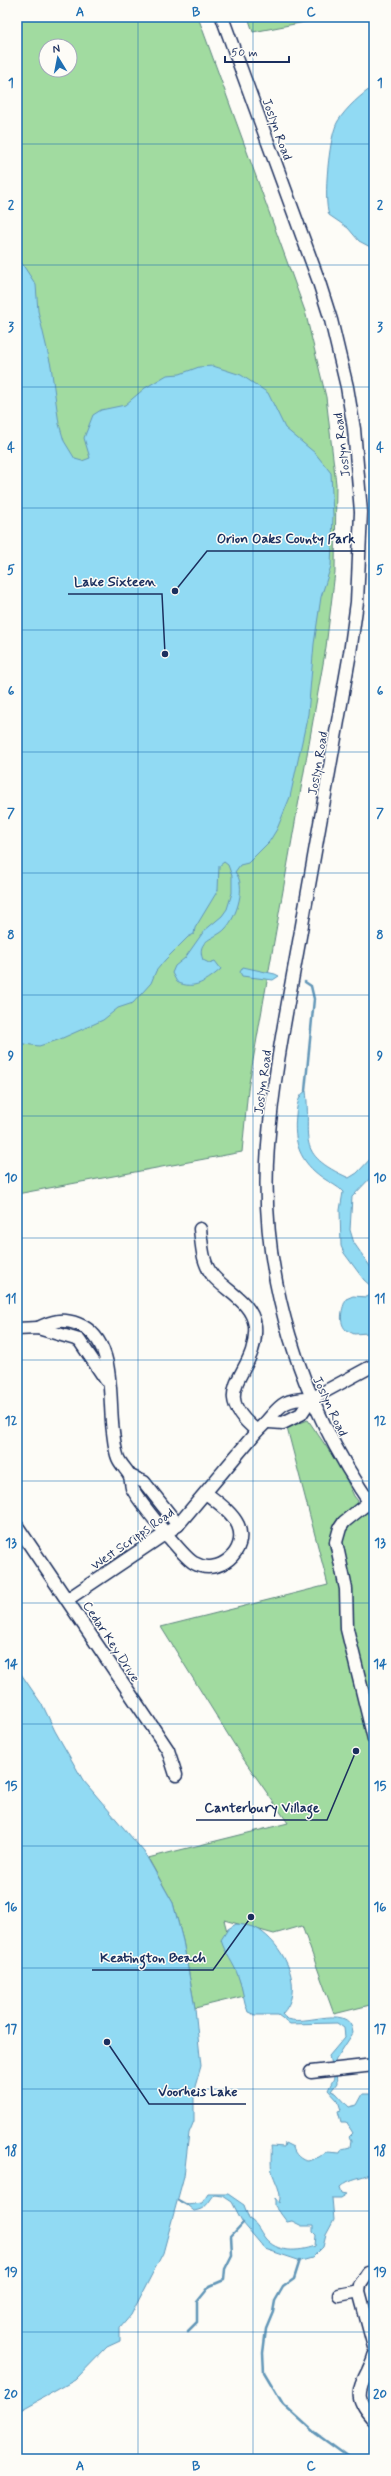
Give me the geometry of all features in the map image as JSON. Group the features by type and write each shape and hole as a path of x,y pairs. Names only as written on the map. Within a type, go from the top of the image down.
{"street":[{"name":"Joslyn Road","path":"222,17 332,320 347,388 359,474 360,558 350,653 291,991 268,1144 268,1211 276,1283 293,1351 311,1399 338,1455 372,1506"},
{"path":"200,1229 207,1267 213,1276 240,1298 255,1324 255,1337 251,1353 233,1393 234,1406 243,1420 257,1432"},
{"path":"17,1330 38,1328 52,1321 66,1319 90,1328 99,1340 106,1358 118,1457 130,1476 132,1488 167,1534 194,1563 211,1566 229,1560 238,1551 240,1542 238,1525 231,1516 206,1493"},
{"path":"38,1328 79,1340 108,1383"},
{"name":"West Scripps Road","path":"269,1422 283,1424 301,1414 311,1399 374,1365"},
{"name":"West Scripps Road","path":"68,1599 167,1534 178,1524 257,1432 269,1422 276,1408 294,1399 311,1399"},
{"path":"130,1476 144,1482 178,1524"},
{"path":"372,1506 344,1522 340,1528 336,1542 346,1589 347,1629 374,1739"},
{"name":"Cedar Key Drive","path":"17,1526 68,1599 161,1740 172,1761 176,1775"},
{"path":"311,2072 374,2065"},
{"path":"368,2273 360,2285 359,2291 374,2347"},
{"path":"339,2296 359,2291"},
{"path":"374,2356 360,2387 358,2398 364,2410 374,2420"}],"green space":[{"path":"17,17 198,17 305,311 326,397 336,484 335,572 326,647 248,1089 242,1152 17,1194"},
{"path":"248,17 331,17 253,32"},
{"path":"308,1420 341,1468 354,1496 374,1521 374,2004 334,2014 302,1926 274,1934 224,1920 244,1996 195,2008 183,1941 173,1903 148,1858 288,1823 242,1757 161,1627 328,1585 287,1428"}],"water":[{"path":"374,86 374,249 359,241 348,228 329,215 327,207 327,182 332,139 338,121 359,97"},
{"path":"17,256 36,285 38,311 51,366 59,424 64,441 75,459 82,461 90,458 84,438 93,415 101,410 125,405 145,388 167,375 180,374 199,367 213,366 241,375 268,393 285,428 315,453 331,473 333,516 331,566 321,597 314,644 308,714 290,797 277,829 269,842 248,863 240,865 235,872 239,878 240,893 237,909 229,924 225,929 208,940 202,948 201,953 203,960 209,963 215,961 221,969 211,977 195,985 177,982 172,973 175,966 185,958 204,931 222,916 227,909 232,893 232,876 228,865 224,862 219,866 218,890 195,928 194,934 188,937 165,960 156,971 151,983 133,1003 118,1008 103,1020 58,1040 39,1046 17,1043"},
{"path":"243,967 279,976 273,980 242,976 240,972"},
{"path":"306,1091 307,1133 309,1143 312,1152 320,1161 331,1169 349,1178 357,1173 374,1155 374,1174 352,1197 350,1230 354,1243 374,1272 374,1328 368,1333 354,1334 346,1330 342,1323 342,1311 346,1299 353,1296 367,1297 373,1293 373,1288 364,1280 344,1253 341,1246 340,1210 343,1192 315,1172 304,1158 297,1143 295,1125 297,1105 301,1095"},
{"path":"17,1668 43,1706 55,1731 83,1780 144,1852 173,1903 183,1941 195,2008 201,2066 194,2090 194,2121 189,2133 184,2176 163,2253 131,2315 120,2328 120,2341 107,2347 75,2380 17,2412"},
{"path":"236,1924 250,1926 259,1930 271,1940 285,1960 290,1971 292,1994 289,2004 282,2014 288,2019 298,2020 332,2017 342,2018 350,2023 353,2033 335,2061 337,2083 331,2091 336,2093 349,2107 357,2105 363,2094 370,2094 374,2102 374,2171 370,2174 348,2181 340,2187 342,2193 347,2194 341,2198 332,2198 334,2220 326,2235 323,2247 312,2258 301,2261 265,2249 243,2223 232,2202 223,2196 214,2195 206,2206 194,2211 187,2205 202,2203 208,2194 228,2194 244,2205 249,2219 256,2225 265,2238 275,2246 282,2249 295,2250 315,2246 316,2235 313,2232 313,2226 302,2226 292,2221 287,2222 275,2206 275,2198 279,2203 280,2195 271,2168 271,2146 284,2147 285,2143 293,2147 297,2155 308,2161 319,2157 326,2152 340,2153 342,2149 350,2147 351,2140 349,2137 353,2133 346,2122 341,2122 338,2111 341,2110 338,2101 328,2090 334,2078 329,2056 345,2037 344,2028 337,2023 290,2024 278,2015 255,2015 248,2012 236,1971 221,1940 228,1929"}],"waterway":[{"path":"305,982 311,986 314,999 305,1091"},
{"path":"178,2200 187,2205"},
{"path":"188,2331 197,2322 197,2302 210,2286 224,2280 225,2269 232,2255 231,2236 243,2223"},
{"path":"300,2260 294,2279 283,2287 275,2301 273,2312 266,2329 263,2353 264,2372 283,2404 315,2433 351,2459"}],"place":[{"name":"Orion Oaks County Park","path":"175,591"},
{"name":"Lake Sixteen","path":"165,654"},
{"name":"Canterbury Village","path":"356,1751"},
{"name":"Keatington Beach","path":"251,1917"},
{"name":"Voorheis Lake","path":"107,2042"}]}
